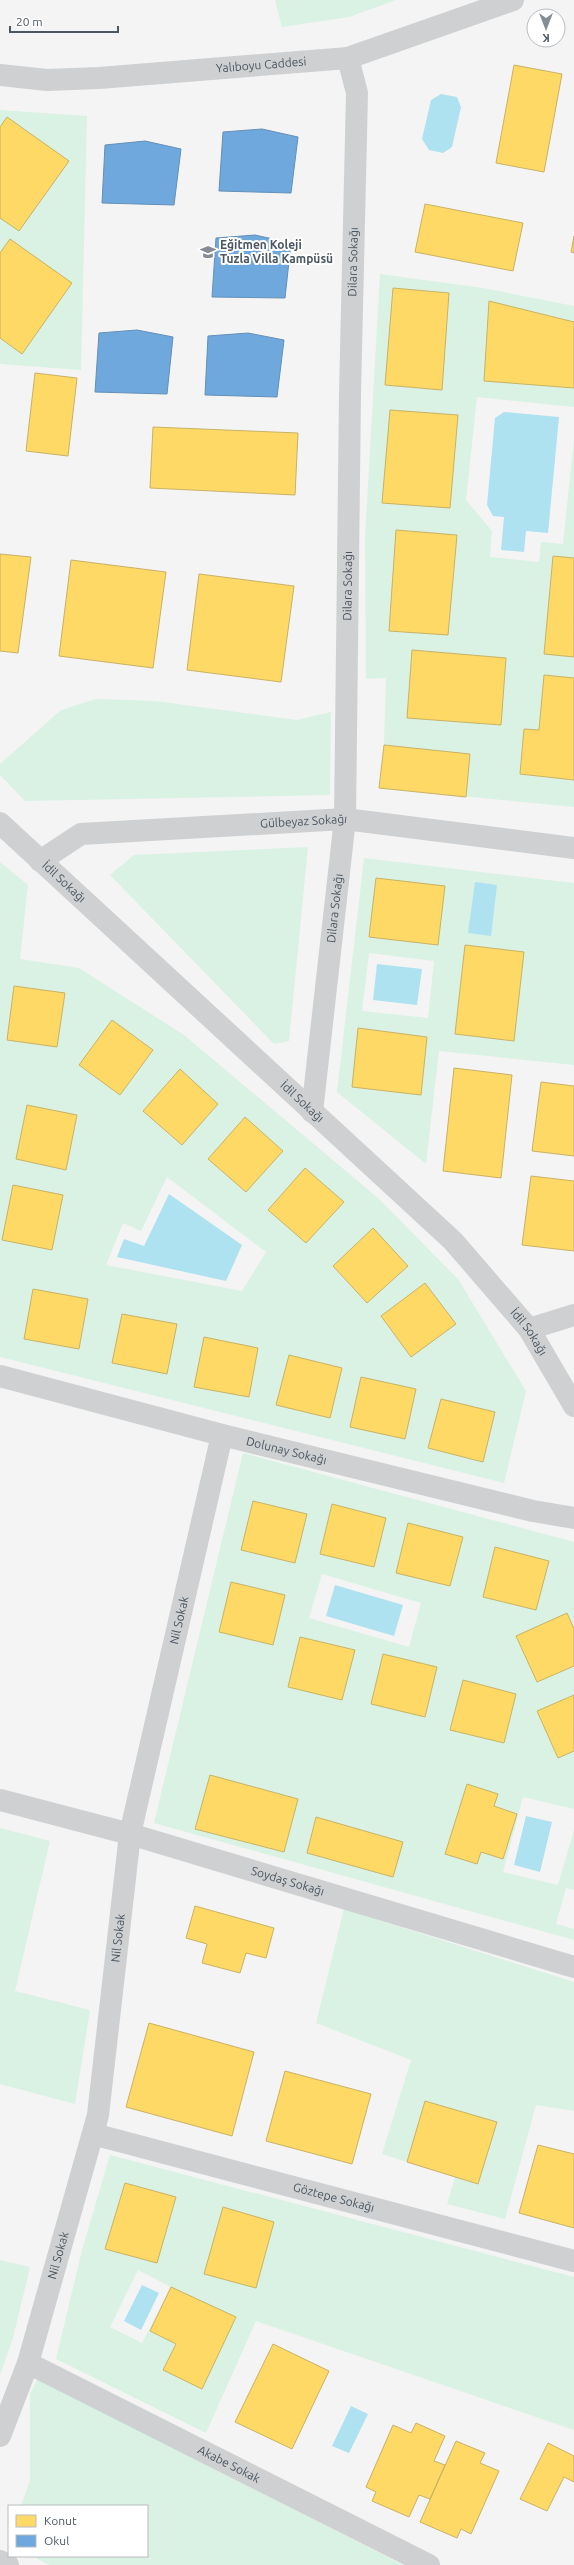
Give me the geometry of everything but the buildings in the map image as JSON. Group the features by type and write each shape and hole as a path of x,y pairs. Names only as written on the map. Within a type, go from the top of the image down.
{"street":[{"name":"Yalıboyu Caddesi","path":"0,75 47,80 99,78 348,58 513,0"},
{"name":"Dilara Sokağı","path":"312,1112 346,820 350,394 357,93 348,58"},
{"name":"Gülbeyaz Sokağı","path":"40,861 81,834 346,820 574,848"},
{"name":"İdil Sokağı","path":"0,823 452,1241 529,1329 574,1406"},
{"path":"529,1329 574,1315"},
{"name":"Dolunay Sokağı","path":"0,1376 222,1435 533,1511 574,1518"},
{"name":"Nil Sokak","path":"0,2436 28,2363 98,2115 130,1834 222,1435"},
{"name":"Soydaş Sokağı","path":"0,1800 130,1834 574,1967"},
{"name":"Göztepe Sokağı","path":"93,2134 574,2261"},
{"name":"Akabe Sokak","path":"28,2363 429,2565"},
{"path":"0,2561 8,2565"}],"green space":[{"path":"275,0 396,0 349,17 282,27"},
{"path":"0,110 87,116 81,370 0,364"},
{"path":"380,274 483,288 574,306 574,407 477,397 466,500 492,531 490,557 539,562 541,542 563,544 574,439 574,807 379,788 384,745 386,678 366,679 365,538"},
{"path":"96,699 155,701 297,720 331,712 330,795 25,801 0,775 0,764 61,710"},
{"path":"308,847 289,1041 274,1044 110,875 134,855"},
{"path":"364,858 574,883 574,1065 439,1051 426,1164 337,1092","holes":["369,953 434,961 428,1018 362,1011"]},
{"path":"0,862 28,885 20,959 79,968 184,1035 378,1198 458,1279 526,1391 504,1483 0,1357","holes":["167,1177 266,1252 242,1291 106,1265 123,1223 141,1231"]},
{"path":"243,1453 574,1542 574,1809 523,1797 503,1872 558,1885 574,1830 574,1890 566,1888 556,1924 574,1929 574,1940 154,1823","holes":["322,1574 421,1603 409,1647 309,1618"]},
{"path":"0,1828 50,1841 15,1991 90,2010 75,2104 0,2084"},
{"path":"344,1909 574,1982 574,2111 536,2105 505,2219 447,2204 455,2177 497,2122 425,2101 407,2162 382,2154 411,2060 316,2023"},
{"path":"110,2155 574,2277 574,2430 256,2321 206,2433 56,2359 82,2250","holes":["138,2270 171,2287 142,2343 110,2327"]},
{"path":"0,2260 30,2267 13,2338 0,2375"},
{"path":"38,2378 403,2565 49,2565 34,2557 148,2557 148,2505 21,2505 30,2480 30,2394"}],"water":[{"path":"441,94 457,97 461,107 452,147 443,153 429,150 422,139 431,100"},
{"path":"504,412 559,417 548,533 526,531 524,552 501,550 504,517 493,516 487,505 495,418"},
{"path":"475,882 497,885 491,936 468,933"},
{"path":"377,964 422,969 417,1005 373,1000"},
{"path":"169,1194 242,1245 226,1281 117,1257 124,1239 144,1246"},
{"path":"335,1585 403,1605 394,1636 326,1616"},
{"path":"526,1816 552,1822 540,1872 514,1865"},
{"path":"142,2285 159,2293 141,2330 124,2321"},
{"path":"351,2406 368,2414 349,2453 332,2446"}],"place":[{"name":"Eğitmen Koleji Tuzla Villa Kampüsü","path":"208,252"}]}
